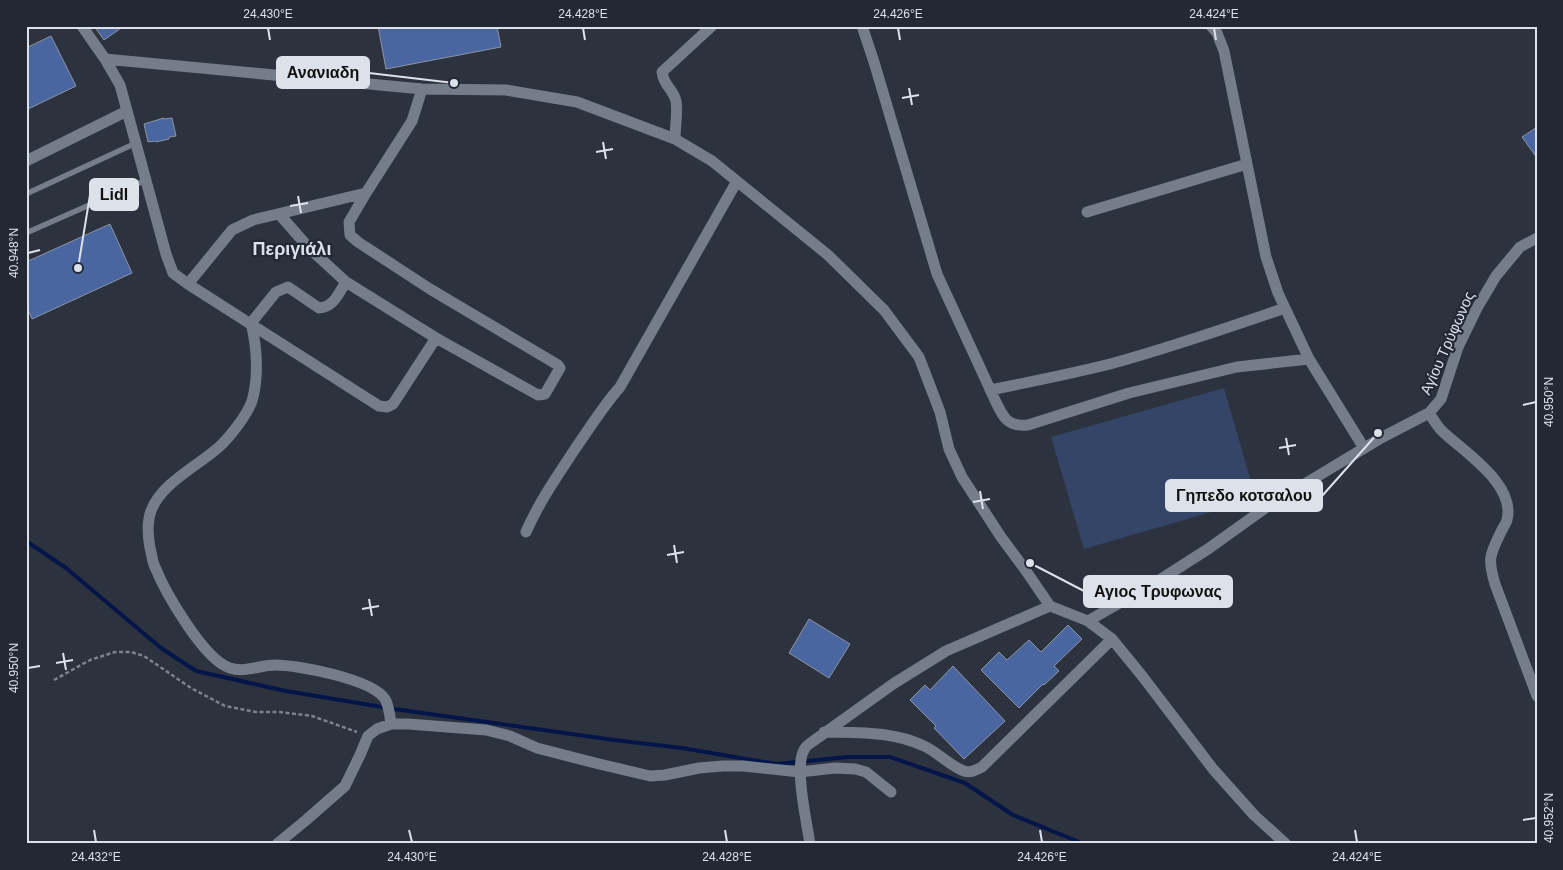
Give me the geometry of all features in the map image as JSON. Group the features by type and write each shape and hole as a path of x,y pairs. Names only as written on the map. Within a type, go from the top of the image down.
{"street":[{"path":"82,26 120,85 166,254 173,272 188,284 379,406 387,407 393,404 436,338"},
{"path":"675,139 676,102 671,90 664,82 662,72 712,26"},
{"path":"862,26 937,274 990,390 1008,422 1018,426 1028,425 1129,393 1237,366 1309,359"},
{"path":"1211,26 1217,33 1224,51 1266,257 1278,293 1309,359 1364,448"},
{"path":"105,59 422,89 506,90 578,102 675,139 712,160 828,255 884,310 919,357 940,412 949,449 962,477 1001,537 1050,606 1088,621 1112,639 1213,769 1254,815 1286,844"},
{"path":"279,214 309,248 346,282 436,338 538,395 545,394 560,368 558,364 430,289 358,242 350,234 350,222 366,193 412,121 422,89"},
{"path":"26,161 127,111"},
{"path":"1087,212 1247,164"},
{"path":"526,532 538,507 554,481 607,402 620,387 737,181"},
{"path":"188,284 232,230 253,220 366,193"},
{"name":"Αγίου Τρύφωνος","path":"1088,621 1158,581 1208,549 1268,506 1364,448 1428,413 1441,399 1458,347 1477,308 1496,276 1520,247 1537,238"},
{"path":"251,323 276,292 288,287 319,308 325,308 331,305 346,282"},
{"path":"990,390 1110,364 1210,334 1285,308"},
{"path":"251,323 257,353 252,402 241,421 220,446 179,477 160,496 151,511 148,530 154,564 177,610 207,650 218,661 230,668 241,669 275,665 299,667 339,675 366,685 379,693 385,699 391,720"},
{"path":"1428,413 1441,430 1471,454 1501,487 1507,503 1507,519 1491,552 1490,567 1537,696"},
{"path":"810,844 800,768 804,750 824,732 893,684 946,651 1050,606"},
{"path":"824,732 880,733 897,737 925,746 963,771 973,771 982,767 1112,639"},
{"path":"277,844 345,786 368,736 391,720 408,724 486,730 510,736 537,748 595,764 650,776 723,766 855,769 866,772 891,792"}],"lane":[{"path":"26,194 136,143"},
{"path":"26,233 146,180"}],"path":[{"path":"54,680 90,660 115,652 131,652 144,656 191,688 225,706 256,712 280,712 312,716 368,736"}],"shaded area":[{"path":"1224,388 1256,499 1084,549 1051,437"}],"building":[{"path":"94,26 124,26 104,40"},
{"path":"378,26 497,26 501,47 386,69"},
{"path":"51,36 76,86 26,110 26,48"},
{"path":"164,118 172,118 176,136 156,142 148,142 144,124"},
{"path":"1537,127 1537,158 1522,137"},
{"path":"110,224 132,273 32,319 26,305 26,262"},
{"path":"809,619 850,644 829,678 789,653"},
{"path":"1068,625 1082,639 1054,666 1059,671 1019,708 981,670 999,652 1007,660 1029,640 1041,652"},
{"path":"953,666 1005,721 964,759 934,728 936,726 910,700 925,685 930,690"}],"waterway":[{"path":"26,541 66,568 161,648 196,671 286,691 394,709 682,748 776,764 848,757 890,757 965,783 1013,815 1084,844"}],"place":[{"name":"Ανανιαδη","path":"454,83"},
{"name":"Lidl","path":"78,268"},
{"name":"Γηπεδο κοτσαλου","path":"1378,433"},
{"name":"Αγιος Τρυφωνας","path":"1030,563"}],"district":[{"name":"Περιγιάλι","path":"292,249"}]}
